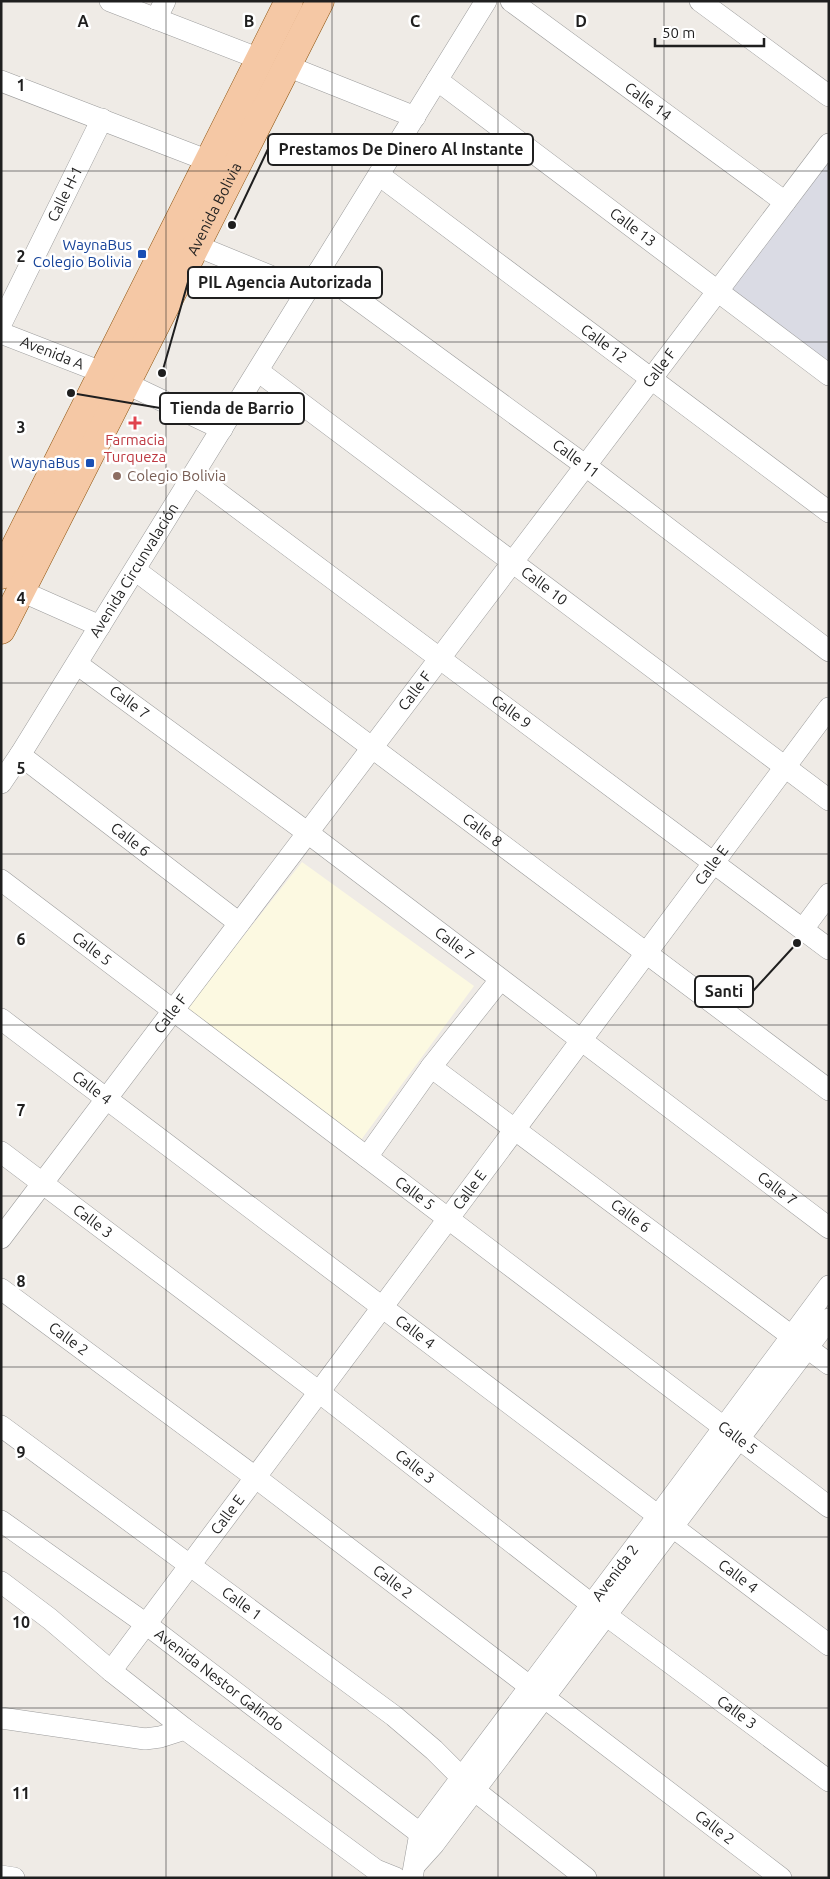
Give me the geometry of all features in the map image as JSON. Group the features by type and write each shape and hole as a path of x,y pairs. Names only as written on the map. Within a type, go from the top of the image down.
{"main road":[{"name":"Avenida Bolivia","path":"115,379 209,161 288,1"},
{"name":"Avenida Bolivia","path":"1,630 7,576 115,379 197,246 320,1"}],"street":[{"path":"110,1 160,10 260,59"},
{"name":"Avenida Circunvalación","path":"1,783 77,664 486,1"},
{"name":"Calle 14","path":"511,1 784,202"},
{"path":"700,1 829,96"},
{"path":"287,66 415,117"},
{"name":"Calle 13","path":"437,80 829,375"},
{"path":"2,84 102,118 209,161"},
{"name":"Calle H-1","path":"1,324 102,118"},
{"name":"Calle F","path":"1,1238 829,144"},
{"name":"Calle 12","path":"379,175 829,512"},
{"path":"197,246 307,291"},
{"name":"Calle 11","path":"319,271 586,466 829,651"},
{"name":"Avenida A","path":"1,333 115,379 222,429"},
{"name":"Calle 10","path":"258,371 829,800"},
{"name":"Calle 9","path":"194,475 829,949"},
{"name":"Calle 8","path":"135,570 829,1090"},
{"path":"7,576 100,626"},
{"name":"Calle 7","path":"77,664 308,833 829,1228"},
{"name":"Calle E","path":"111,1671 829,708"},
{"name":"Calle 6","path":"20,755 239,923"},
{"name":"Calle 5","path":"1,880 829,1507"},
{"path":"803,929 829,894"},
{"path":"366,1157 431,1067 500,980"},
{"name":"Calle 4","path":"1,1019 829,1645"},
{"name":"Calle 6","path":"431,1067 829,1364"},
{"name":"Calle 3","path":"1,1152 319,1392 598,1610 829,1780"},
{"name":"Avenida 2","path":"413,1871 427,1838 799,1342 829,1286"},
{"name":"Calle 2","path":"1,1288 255,1477 781,1878"},
{"name":"Avenida 2","path":"799,1342 829,1319"},
{"name":"Calle 1","path":"1,1426 394,1716 434,1750 468,1783 586,1878"},
{"name":"Avenida Nestor Galindo","path":"1,1521 146,1624 427,1838"},
{"path":"1,1582 50,1619 111,1671 185,1729 376,1870 396,1878"},
{"path":"1,1718 145,1739 160,1737 185,1729"},
{"path":"1,1876 14,1878"}],"shaded area":[{"path":"829,149 829,363 726,287"},
{"path":"302,862 474,986 361,1140 186,1009"}],"place":[{"name":"Prestamos De Dinero Al Instante","path":"232,225"},
{"name":"WaynaBus Colegio Bolivia","path":"142,254"},
{"name":"PIL Agencia Autorizada","path":"162,373"},
{"name":"Tienda de Barrio","path":"71,393"},
{"name":"Farmacia Turqueza","path":"135,423"},
{"name":"WaynaBus","path":"90,463"},
{"name":"Colegio Bolivia","path":"117,476"},
{"name":"Santi","path":"797,943"}]}
